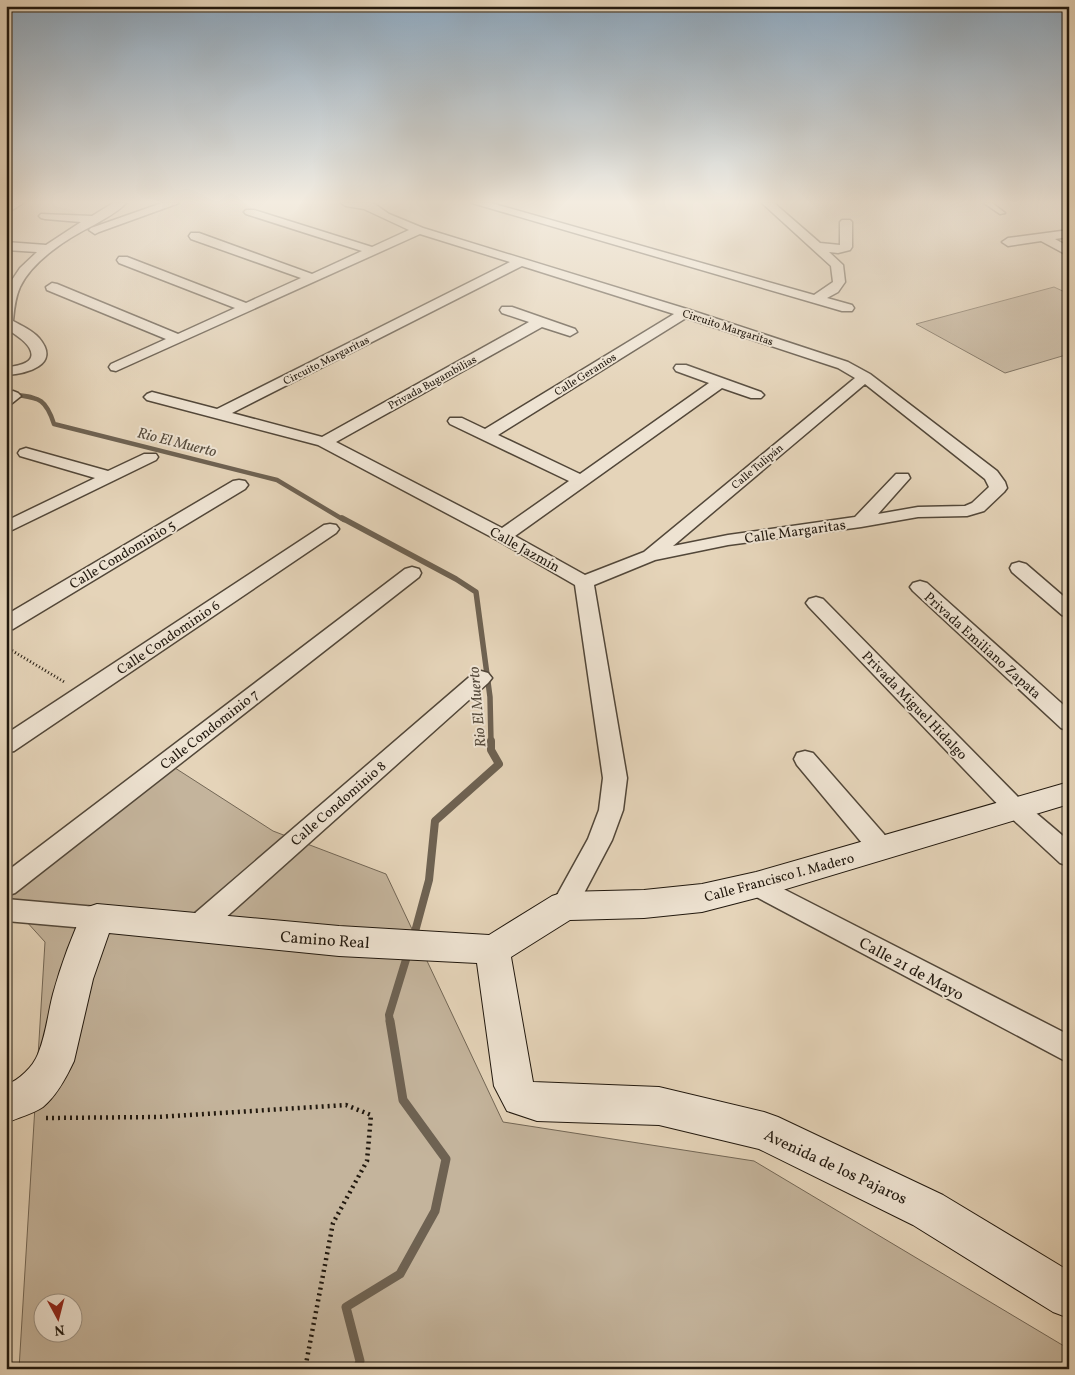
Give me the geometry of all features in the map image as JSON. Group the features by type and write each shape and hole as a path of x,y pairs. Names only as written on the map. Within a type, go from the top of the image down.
{"main road":[{"name":"Calle Francisco I. Madero","path":"564,906 644,904 702,898 756,885 1069,793"},
{"path":"483,949 564,906"},
{"name":"Camino Real","path":"97,918 339,941 483,949"},
{"path":"21,1110 28,1095 42,1081 55,1061 75,979 97,918"},
{"name":"Avenida de los Pajaros","path":"483,949 513,1086 521,1098 537,1102 659,1106 764,1131 928,1210 1069,1296"}],"street":[{"path":"6,371 29,368 35,364 38,352 35,342 6,322 10,284 27,267"},
{"path":"142,267 247,308"},
{"path":"282,267 312,278"},
{"path":"116,367 336,267"},
{"name":"Circuito Margaritas","path":"219,414 510,267"},
{"name":"Circuito Margaritas","path":"537,267 844,365 865,377 991,475 996,482"},
{"path":"702,267 847,308"},
{"path":"816,299 833,289 839,282 837,267"},
{"path":"52,287 178,339"},
{"path":"507,310 570,332"},
{"name":"Calle Geranios","path":"486,435 685,313"},
{"name":"Privada Bugambilias","path":"324,442 540,322"},
{"path":"681,368 756,395"},
{"name":"Calle Tulipán","path":"650,556 865,377"},
{"path":"503,536 721,382"},
{"name":"Calle Jazmín","path":"152,397 324,442 503,536 584,582"},
{"path":"456,421 582,481"},
{"path":"26,453 111,476"},
{"path":"9,525 150,457"},
{"path":"861,522 902,478"},
{"name":"Calle Margaritas","path":"584,582 650,556 728,540 861,522 918,512 967,511 978,507 998,488 996,482"},
{"name":"Calle Condominio 5","path":"6,624 239,485"},
{"name":"Calle Condominio 6","path":"6,745 330,529"},
{"path":"1019,568 1069,611"},
{"name":"Calle Condominio 7","path":"6,886 412,573"},
{"path":"564,906 600,840 611,810 614,778 584,582"},
{"name":"Privada Emiliano Zapata","path":"920,587 1069,724"},
{"name":"Privada Miguel Hidalgo","path":"816,602 1015,808 1069,856"},
{"name":"Calle Condominio 8","path":"196,928 481,678"},
{"path":"805,759 880,848"},
{"name":"Calle 21 de Mayo","path":"756,885 1069,1050"},
{"name":"Camino Real","path":"6,910 97,918"}],"path":[{"path":"6,647 83,694"},
{"path":"21,1110 55,1119 158,1117 346,1105 371,1115 367,1161 333,1223 305,1369"}],"shaded area":[{"path":"1054,287 1069,294 1069,354 1005,373 916,324"},
{"path":"158,757 273,831 386,874 503,1122 754,1161 1069,1349 1069,1369 19,1369 45,942 6,899 6,872"}],"waterway":[{"name":"Rio El Muerto","path":"6,393 31,397 42,402 54,424 277,480 344,520"},
{"name":"Rio El Muerto","path":"342,518 456,579 476,592 490,697 491,742"},
{"name":"Rio El Muerto","path":"413,939 429,880 435,821 499,764 491,750 491,742"},
{"name":"Rio El Muerto","path":"390,1022 389,1015 408,953"},
{"name":"Rio El Muerto","path":"357,1369 360,1361 346,1307 400,1274 435,1211 446,1159 403,1100 390,1021"}]}
